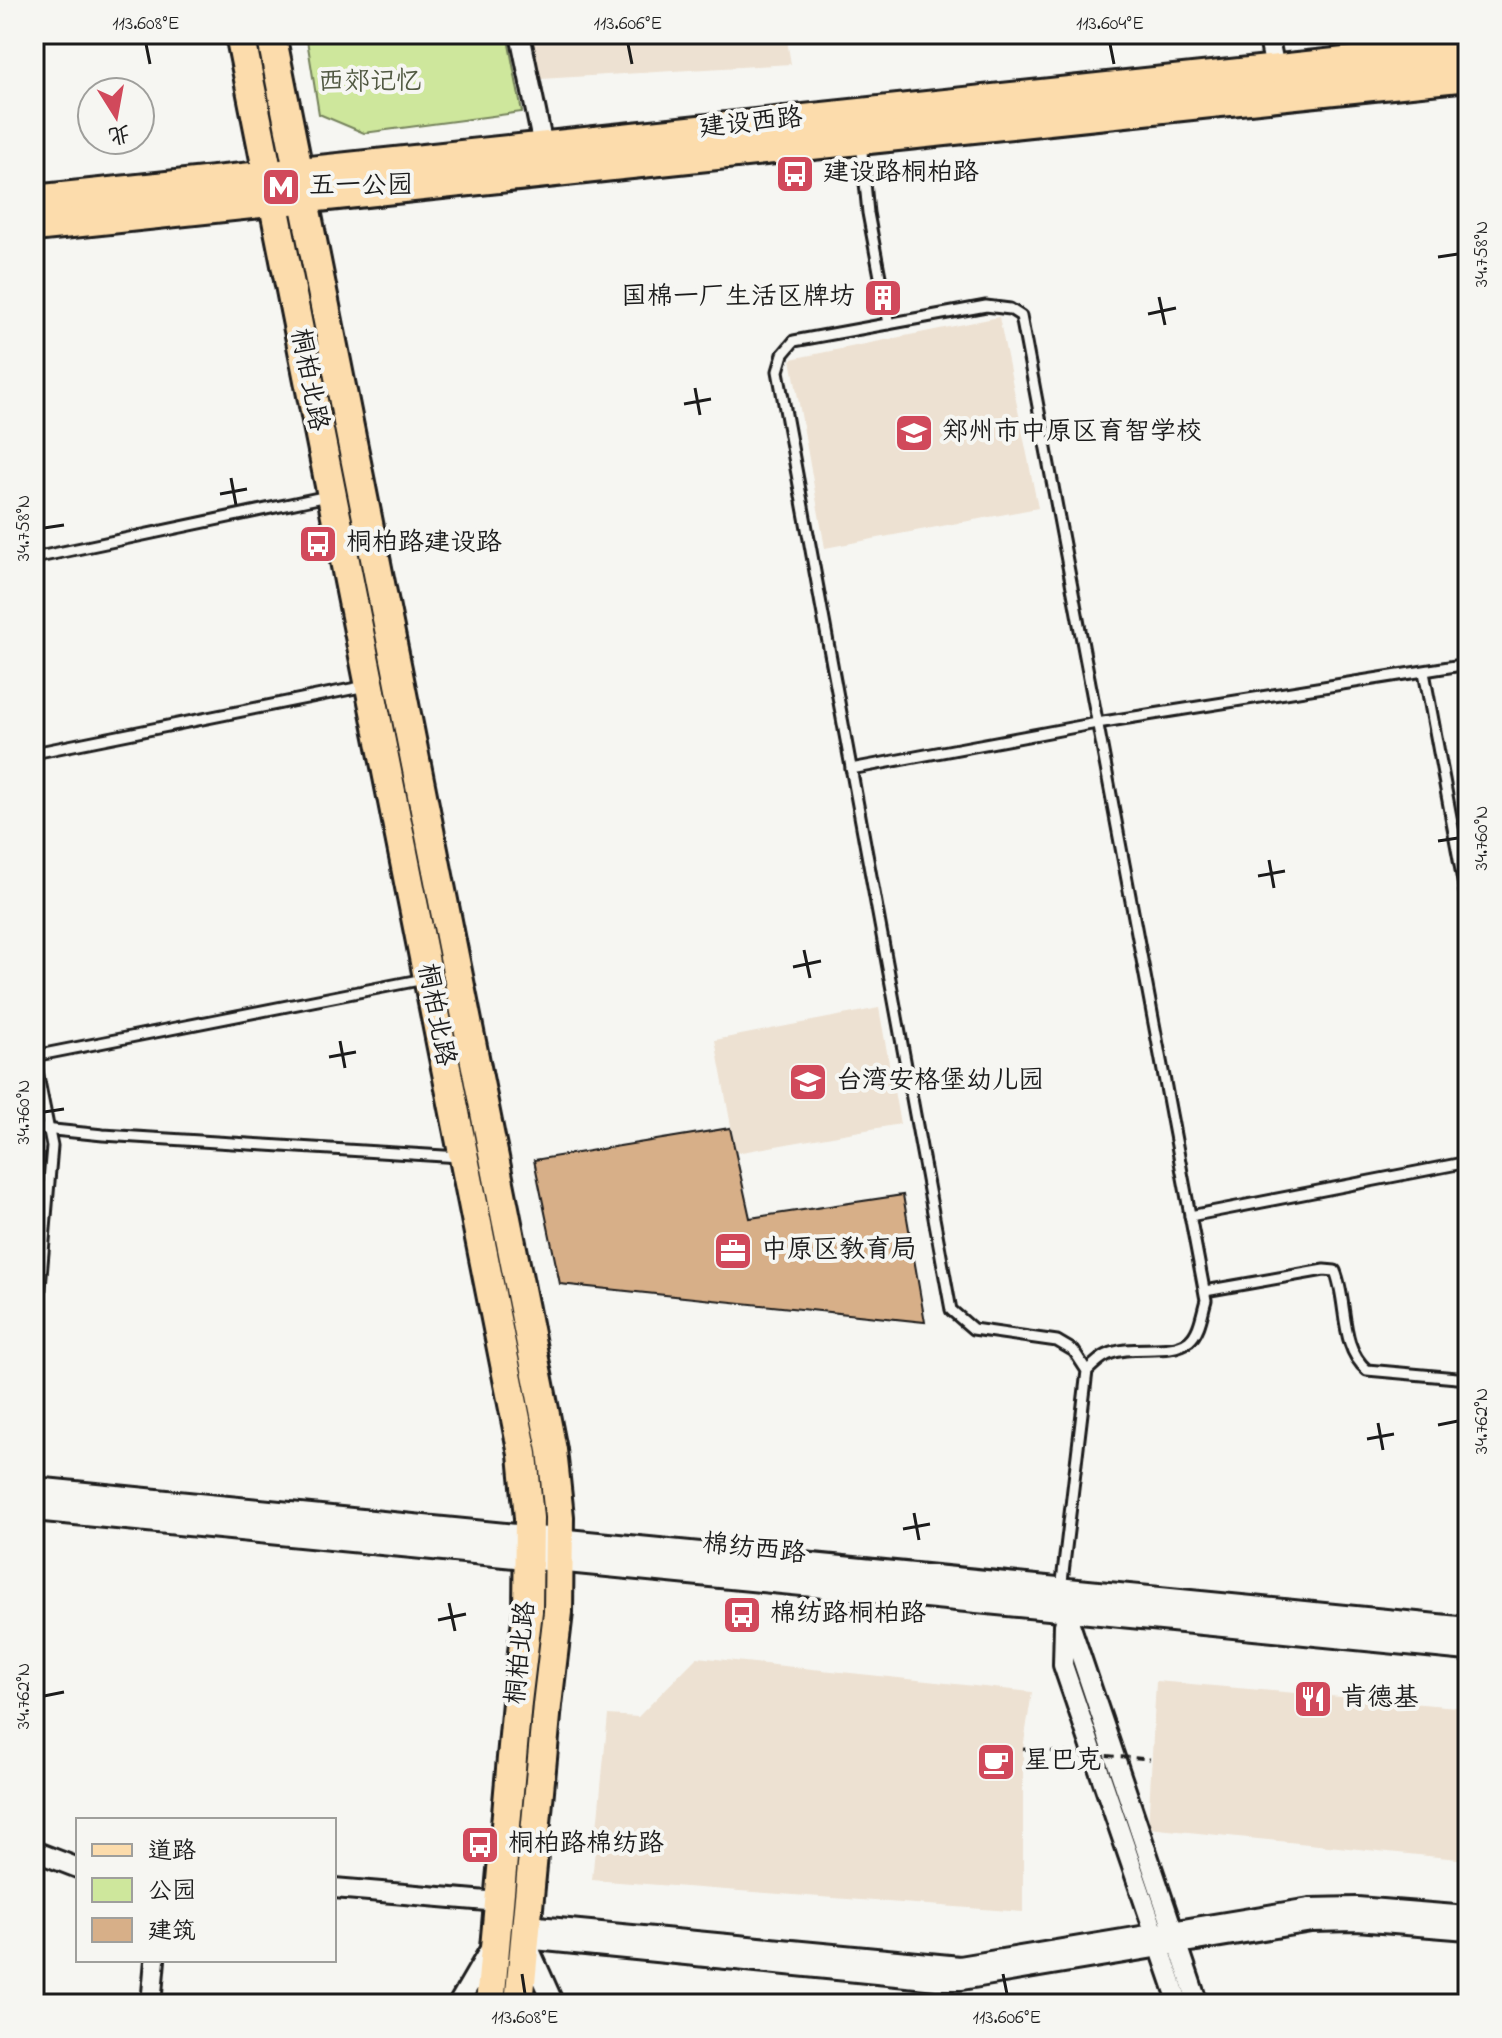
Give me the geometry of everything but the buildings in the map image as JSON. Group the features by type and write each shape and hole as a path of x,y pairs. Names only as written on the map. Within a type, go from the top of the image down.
{"main road":[{"name":"桐柏北路","path":"240,34 523,1454 529,1548 528,1611 490,2004"},
{"name":"桐柏北路","path":"271,34 552,1450 559,1517 558,1612 519,2004"},
{"name":"建设西路","path":"300,185 543,146 1468,49"},
{"name":"建设西路","path":"34,200 270,188 861,139 1468,76"},
{"name":"建设西路","path":"34,227 270,188"}],"street":[{"path":"520,34 543,146"},
{"path":"1268,34 1275,69"},
{"name":"棉纺西路","path":"34,1490 529,1548"},
{"name":"棉纺西路","path":"34,1508 558,1550 1063,1600 1468,1648"},
{"path":"1063,1600 1166,1939 1179,2004"},
{"name":"棉纺西路","path":"1063,1600 1468,1630"},
{"path":"34,1851 76,1867"},
{"path":"336,1888 499,1902"},
{"path":"554,2004 526,1932 937,1980 983,1979 1310,1908 1357,1907 1468,1916"},
{"path":"1166,1939 1311,1922 1357,1921 1468,1930"},
{"path":"1166,1939 1198,2004"},
{"path":"458,2004 496,1940"},
{"path":"151,2004 155,1962"}],"lane":[{"path":"861,139 868,213 889,324"},
{"path":"1063,1600 1087,1371 1074,1351 1057,1341 973,1329 951,1310 778,371 783,354 794,341 986,306 1010,309 1021,316 1206,1300 1195,1333 1187,1342 1174,1346 1121,1350 1106,1355 1087,1371"},
{"path":"34,558 331,495"},
{"path":"851,769 1097,723 1468,664"},
{"path":"1424,672 1468,908"},
{"path":"34,753 369,685"},
{"path":"34,1359 52,1146 34,1056 428,978"},
{"path":"34,1128 463,1157"},
{"path":"1190,1216 1468,1162"},
{"path":"1205,1291 1324,1270 1335,1271 1351,1349 1367,1370 1468,1379"}],"path":[{"path":"1023,1749 1150,1759"}],"shaded area":[{"path":"530,34 786,34 791,64 540,79"},
{"name":"郑州市中原区育智学校","path":"999,317 1038,508 825,548 791,359"},
{"name":"台湾安格堡幼儿园","path":"879,1008 900,1124 736,1153 715,1040"},
{"path":"697,1657 1032,1692 1023,1749 1023,1912 592,1880 608,1715 638,1717"},
{"path":"1156,1681 1468,1708 1468,1860 1148,1828"}],"green space":[{"name":"西郊记忆","path":"341,34 507,34 522,112 364,133 319,114 307,40"}],"place":[{"name":"建设路桐柏路","path":"795,174"},
{"name":"五一公园","path":"281,187"},
{"name":"国棉一厂生活区牌坊","path":"883,298"},
{"name":"郑州市中原区育智学校","path":"914,433"},
{"name":"桐柏路建设路","path":"318,544"},
{"name":"台湾安格堡幼儿园","path":"808,1082"},
{"name":"中原区教育局","path":"733,1251"},
{"name":"棉纺路桐柏路","path":"742,1615"},
{"name":"肯德基","path":"1313,1699"},
{"name":"星巴克","path":"996,1762"},
{"name":"桐柏路棉纺路","path":"480,1845"}]}
